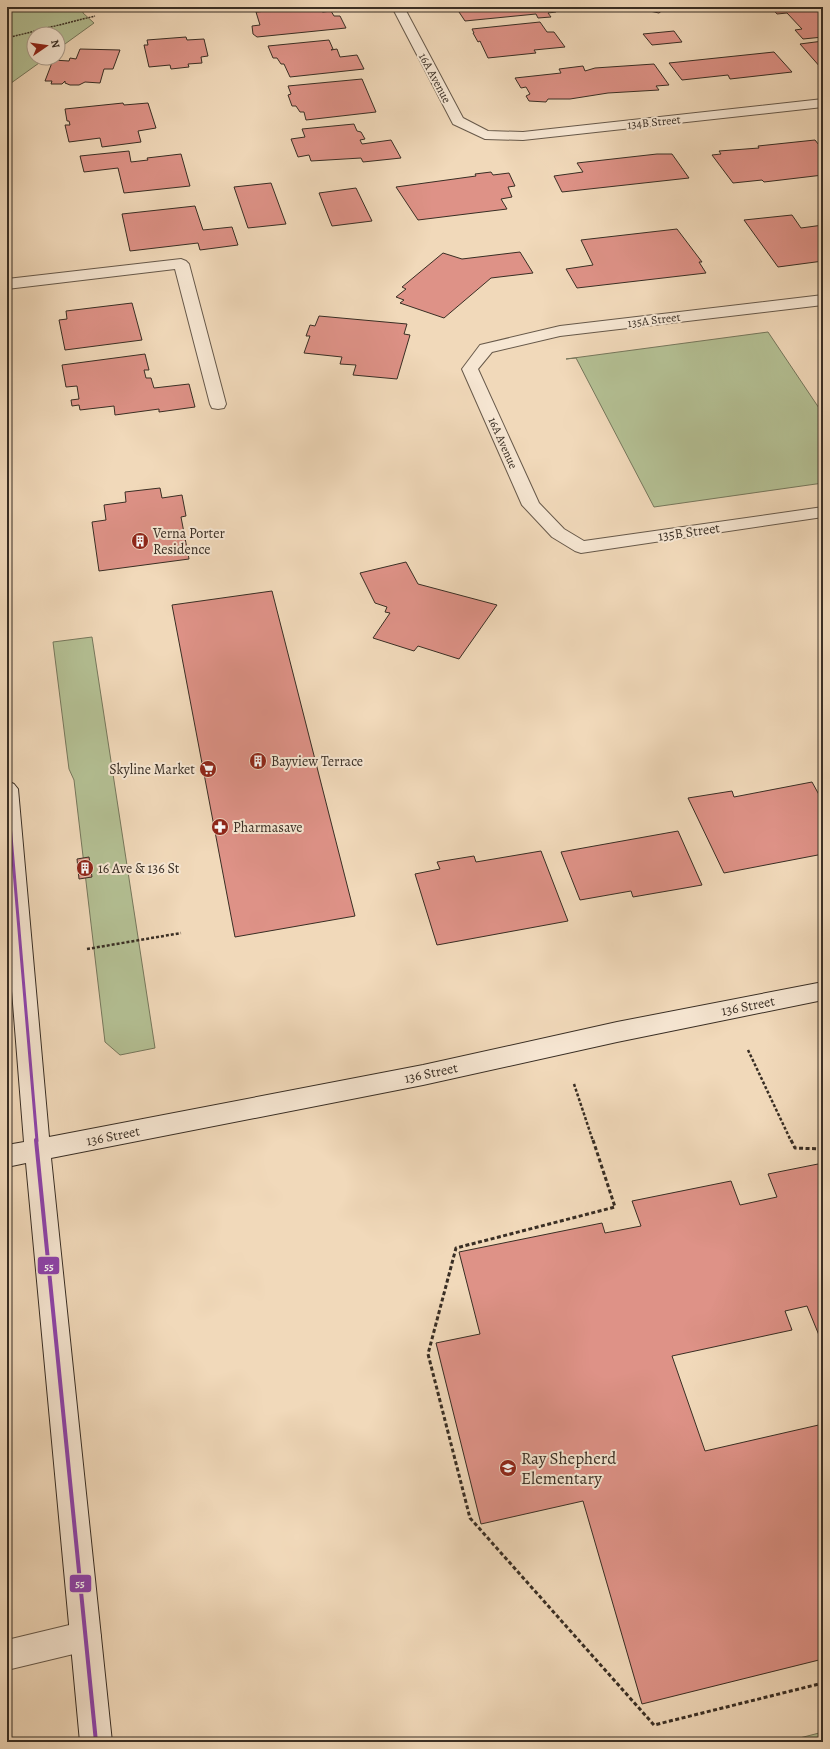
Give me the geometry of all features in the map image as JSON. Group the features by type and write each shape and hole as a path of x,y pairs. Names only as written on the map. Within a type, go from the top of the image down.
{"street":[{"name":"16A Avenue","path":"398,7 458,121 486,135"},
{"name":"134B Street","path":"486,135 523,136 823,103"},
{"path":"7,284 181,264 218,404"},
{"name":"135A Street","path":"486,348 560,331 823,300"},
{"name":"16A Avenue","path":"486,348 470,369 531,505 558,533"},
{"name":"135B Street","path":"558,533 580,547 823,512"},
{"path":"7,789 38,1150 96,1742"},
{"name":"136 Street","path":"7,1156 423,1075 617,1032 823,991"},
{"path":"7,1655 86,1636"}],"path":[{"path":"7,38 95,16"},
{"path":"87,949 180,933"},
{"path":"748,1050 795,1148 823,1149"},
{"path":"574,1084 615,1206 456,1248 428,1354 470,1518 654,1725 823,1683"}],"green space":[{"path":"7,7 83,7 83,13 94,23 66,43 66,26 26,26 26,66 35,66 7,86"},
{"path":"768,332 823,414 823,483 654,507 576,358 566,359"},
{"path":"92,637 155,1048 120,1055 105,1042 74,780 69,769 53,642"},
{"path":"823,1732 823,1742 784,1742"}],"building":[{"path":"310,7 323,12 331,11 334,16 340,16 346,28 257,37 253,34 252,26 260,25 256,12"},
{"path":"469,7 553,7 556,12 548,13 551,17 538,18 536,14 465,21 457,9"},
{"path":"631,7 676,7 671,11 664,9 659,13"},
{"path":"771,7 823,7 823,37 803,39 795,30 802,29 787,13 777,14"},
{"path":"540,22 547,32 554,32 565,47 534,50 536,53 488,58 480,41 478,42 472,29"},
{"path":"674,31 682,42 652,45 643,34"},
{"path":"186,37 187,40 204,39 208,56 201,57 202,63 188,64 189,67 171,69 170,65 149,67 144,45 148,45 147,40"},
{"path":"329,40 333,49 331,50 337,49 340,57 357,55 364,69 290,77 284,64 281,64 277,58 273,58 268,46"},
{"path":"823,41 823,67 821,68 800,44"},
{"path":"80,49 120,50 113,69 104,69 100,83 85,82 79,85 70,85 65,83 65,81 62,84 51,84 52,81 45,81 51,66 66,66 66,61 69,61 70,58 76,59"},
{"path":"774,52 792,72 730,79 728,75 682,80 669,63"},
{"path":"654,64 669,85 656,86 659,90 608,93 570,99 548,99 546,102 529,101 526,96 530,94 526,87 521,88 515,78 561,73 559,69 583,66 585,71 595,68"},
{"path":"362,79 376,112 306,120 304,112 300,112 296,106 292,106 288,95 291,94 288,86"},
{"path":"123,103 124,105 148,103 156,128 138,131 141,142 102,147 100,138 69,142 65,125 70,125 69,121 67,121 65,109"},
{"path":"354,124 357,131 361,132 365,139 360,140 362,144 391,140 401,158 363,162 361,158 311,161 309,155 298,157 291,139 305,137 302,129"},
{"path":"815,140 823,150 823,175 764,182 762,180 733,183 712,155 721,154 719,151 759,148 758,146"},
{"path":"129,151 131,162 148,160 147,158 181,154 190,186 124,193 118,168 84,172 80,156"},
{"path":"657,154 672,154 689,178 562,192 554,176 583,172 577,163"},
{"path":"491,172 493,175 509,173 515,186 508,187 512,197 501,199 507,209 418,220 396,187 476,176 475,174"},
{"path":"271,183 286,224 248,228 234,187"},
{"path":"356,188 372,221 332,226 319,193"},
{"path":"195,206 203,230 232,227 238,245 200,250 198,243 130,251 122,214"},
{"path":"792,215 801,228 823,225 823,261 778,267 744,220"},
{"path":"677,229 702,262 699,262 706,273 577,288 566,269 593,265 581,240"},
{"path":"520,252 533,273 491,278 444,318 400,303 404,300 396,297 406,289 402,287 443,253 462,259"},
{"path":"132,303 142,340 65,350 59,320 67,319 66,311"},
{"path":"319,316 407,324 404,334 410,335 397,379 353,375 356,365 340,364 342,357 304,353 310,336 306,336 310,325 315,326"},
{"path":"145,354 149,370 144,370 146,378 151,378 154,388 189,384 195,407 159,412 159,409 115,415 114,406 80,410 79,405 72,406 71,400 79,399 77,386 66,387 62,365"},
{"name":"Verna Porter Residence","path":"160,488 162,498 182,495 186,516 181,517 189,559 99,571 92,522 106,520 104,505 126,502 125,492"},
{"path":"406,562 418,584 497,605 459,659 418,646 414,651 373,638 390,613 385,612 387,607 375,603 360,573"},
{"name":"Bayview Terrace","path":"272,591 355,916 235,937 172,605"},
{"path":"812,782 823,802 823,854 724,873 688,798 732,791 734,797"},
{"path":"678,831 702,885 633,897 631,891 580,900 561,852"},
{"path":"541,851 568,921 437,945 415,874 440,869 437,862 474,856 476,862"},
{"name":"16 Ave & 136 St","path":"89,857 92,877 79,879 77,859"},
{"path":"823,1163 823,1345 807,1306 785,1311 792,1330 672,1356 705,1451 823,1424 823,1659 642,1704 583,1501 481,1524 436,1343 480,1334 459,1252 602,1223 605,1233 641,1226 632,1201 731,1181 740,1205 777,1197 768,1174"}],"transit line":[{"name":"55","path":"7,789 31,1084 96,1742"}],"place":[{"name":"Verna Porter Residence","path":"140,541"},
{"name":"Bayview Terrace","path":"258,761"},
{"name":"Skyline Market","path":"208,769"},
{"name":"Pharmasave","path":"220,827"},
{"name":"16 Ave & 136 St","path":"85,868"},
{"name":"Ray Shepherd Elementary","path":"508,1468"}]}
